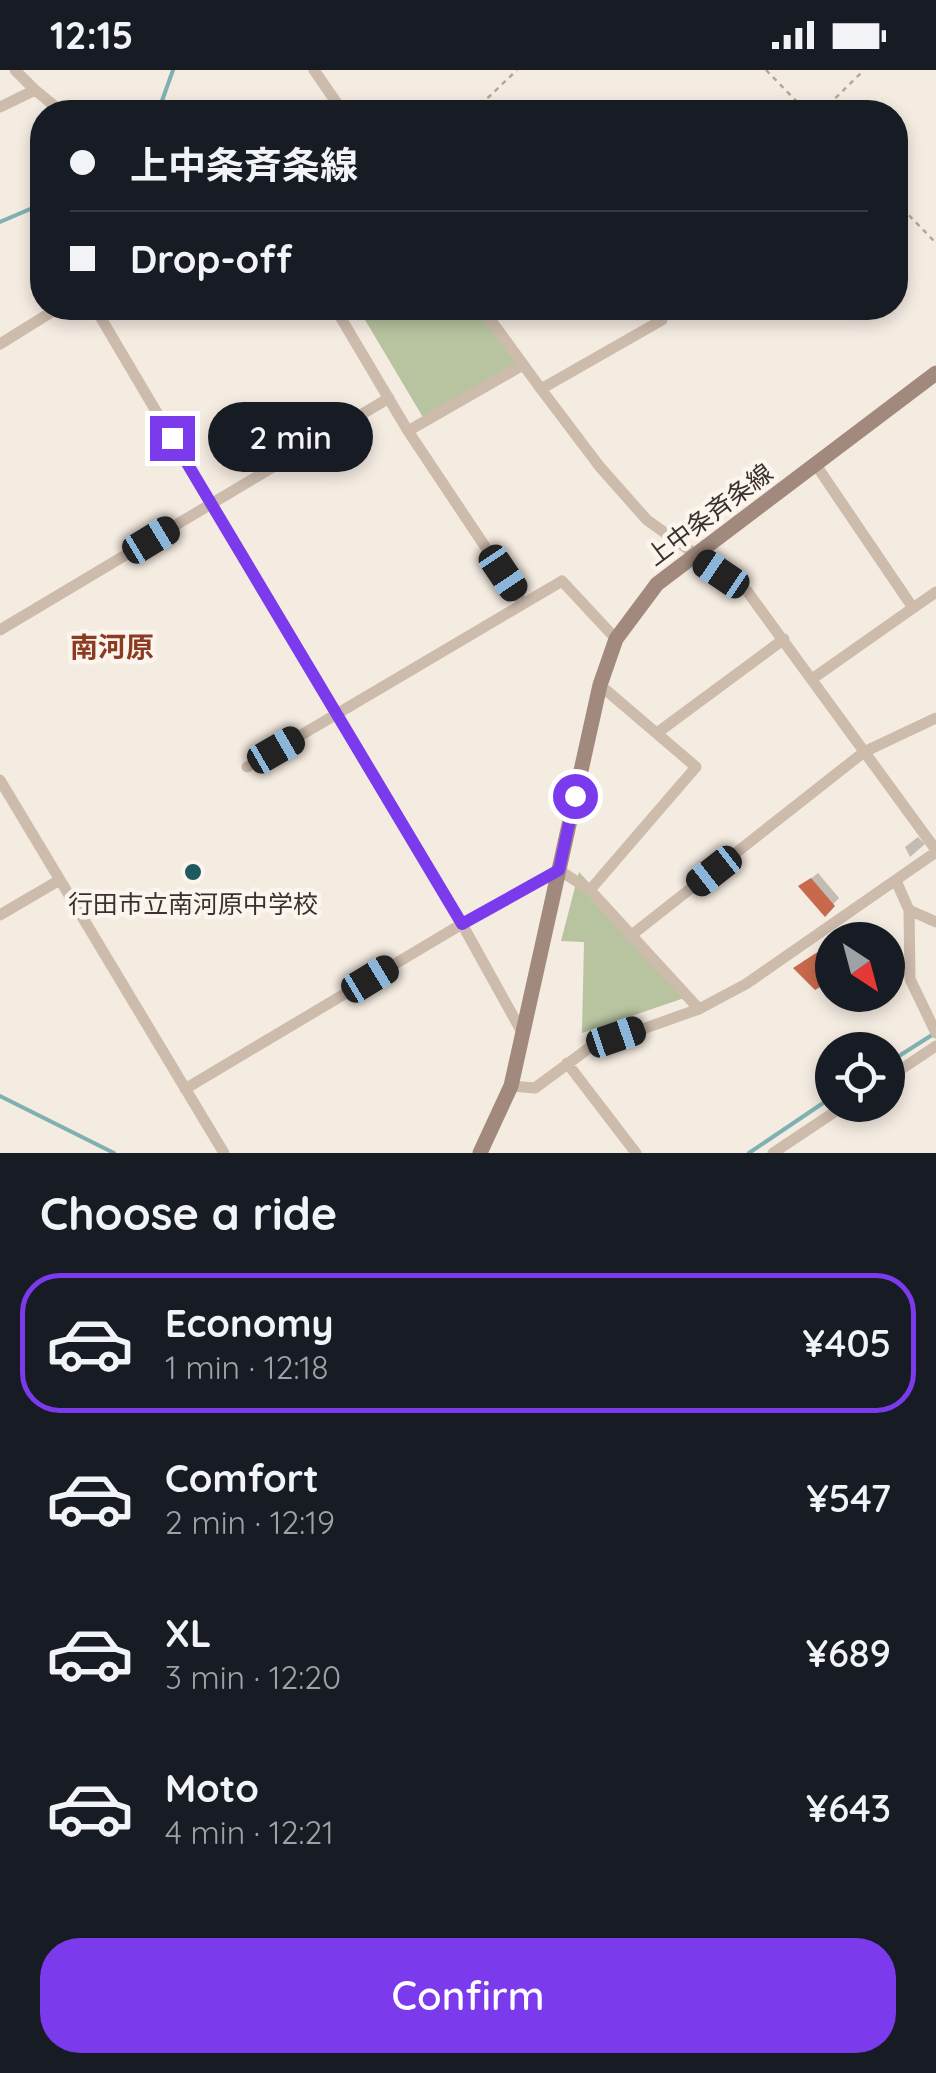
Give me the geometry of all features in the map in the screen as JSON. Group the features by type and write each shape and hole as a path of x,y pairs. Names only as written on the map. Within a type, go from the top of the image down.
{"main road":[{"name":"上中条斉条線","path":"480,1153 510,1086 600,684 616,639 656,584 936,373"}],"street":[{"path":"15,70 48,100"},
{"path":"314,70 335,100"},
{"path":"0,107 36,90"},
{"path":"0,344 39,320"},
{"path":"102,320 462,924 523,1034"},
{"path":"343,320 408,430 522,602"},
{"path":"490,320 600,467 647,520 747,591 936,851 778,964 699,1009 589,1048 535,1088 510,1086"},
{"path":"541,388 662,320"},
{"path":"408,430 523,366"},
{"path":"0,630 389,398"},
{"path":"816,465 913,608"},
{"path":"246,767 562,581 616,639"},
{"path":"812,679 936,592"},
{"path":"657,733 784,639"},
{"path":"590,890 696,767 600,684"},
{"path":"633,934 864,752 936,718"},
{"path":"0,780 224,1153"},
{"path":"185,1090 559,870 590,890 699,1009"},
{"path":"0,916 58,880"},
{"path":"897,882 909,910 910,979 936,1033"},
{"path":"909,910 936,922"},
{"path":"905,1067 936,1046"},
{"path":"567,1063 636,1153"},
{"path":"773,1153 820,1122"}],"path":[{"path":"485,100 517,70"},
{"path":"766,70 796,100"},
{"path":"833,100 864,70"},
{"path":"908,214 936,243"}],"green space":[{"path":"365,320 496,320 524,359 424,419"},
{"path":"579,872 693,995 582,1033 584,942 561,941"}],"building":[{"path":"811,878 835,906 825,917 798,886"},
{"path":"815,954 815,990 793,968"}],"waterway":[{"path":"162,100 173,70"},
{"path":"0,222 30,209"},
{"path":"905,1052 932,1035"},
{"path":"0,1096 114,1153"},
{"path":"749,1153 815,1108"}],"place":[{"name":"行田市立南河原中学校","path":"193,872"}],"district":[{"name":"南河原","path":"112,646"}],"route":[{"path":"172,438 462,924 559,870 575,796"}]}
